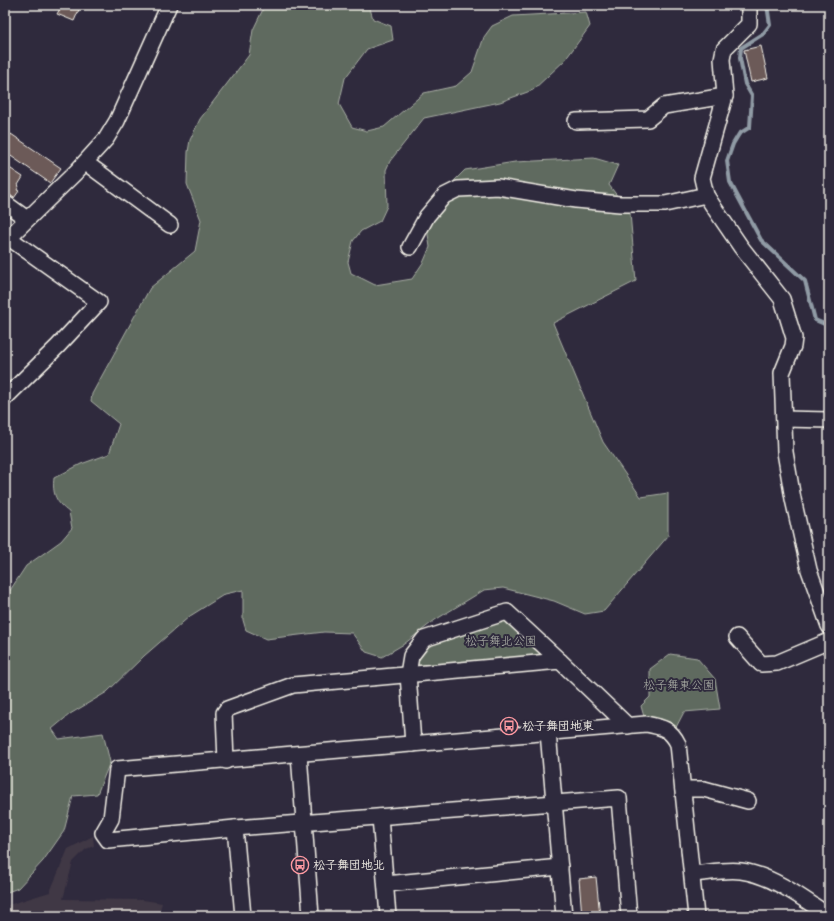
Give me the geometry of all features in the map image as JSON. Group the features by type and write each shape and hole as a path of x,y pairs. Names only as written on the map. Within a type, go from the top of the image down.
{"street":[{"path":"5,398 58,346 98,302 7,239 86,163 106,139 117,121 169,5"},
{"path":"749,5 749,24 724,49 722,58 725,96 702,178 706,195 741,247 782,299 794,338 793,346 782,373 785,452 793,499 809,570 827,617"},
{"path":"576,121 648,119 664,106 725,96"},
{"path":"86,163 170,225"},
{"path":"410,247 427,216 444,196 458,189 498,186 576,200 620,204 665,204 706,195"},
{"path":"5,202 27,219"},
{"path":"784,419 829,420"},
{"path":"412,744 408,674 411,656 424,639 507,612 628,726"},
{"path":"737,637 762,664 778,663 829,641"},
{"path":"226,761 224,713 227,709 293,685 560,661"},
{"path":"630,916 619,798 304,822 108,840 103,833 110,819 117,769 226,761 646,724 662,727 673,733 678,744 696,916"},
{"path":"548,732 564,916"},
{"path":"299,754 311,916"},
{"path":"683,789 704,789 748,801"},
{"path":"380,817 388,916"},
{"path":"235,828 243,916"},
{"path":"386,884 560,867"},
{"path":"692,874 741,871 766,879 794,892 829,916"}],"shaded area":[{"path":"93,836 94,846 86,849 73,862 63,899 143,900 162,903 158,916 5,916 5,906 50,892 68,849"}],"green space":[{"path":"265,5 369,5 373,19 391,26 393,40 367,49 345,78 339,104 352,127 367,131 384,127 424,93 456,86 472,72 484,37 492,26 513,16 586,12 590,26 565,60 533,90 500,102 424,118 390,161 386,170 387,206 380,221 361,231 353,241 348,262 351,273 375,285 412,279 424,261 430,247 427,228 431,204 465,170 515,162 594,158 618,165 609,185 630,213 636,281 553,323 603,442 641,497 668,493 668,536 604,611 585,614 554,601 503,588 484,590 435,620 404,644 382,657 366,652 352,633 324,632 266,639 246,630 243,620 243,590 225,594 190,616 144,656 107,692 70,714 52,729 59,739 103,733 110,762 97,794 73,796 64,831 43,861 18,888 5,893 5,598 26,566 61,541 72,528 69,512 61,505 54,493 54,478 81,464 109,454 119,424 91,401 92,394 150,288 195,251 201,220 187,184 190,140 200,119 249,55 253,30"},
{"name":"松子舞北公園","path":"507,612 560,661 408,674 424,639"},
{"name":"松子舞東公園","path":"670,654 697,658 715,679 720,709 684,712 673,733 646,724 641,706 650,697 650,669"}],"building":[{"path":"62,5 81,5 74,21 57,14"},
{"path":"761,46 768,78 751,82 744,50"},
{"path":"11,134 61,168 50,183 5,152 5,143"},
{"path":"5,165 23,177 18,185 17,190 19,191 14,198 5,191"},
{"path":"596,877 600,916 582,916 579,879"}],"waterway":[{"path":"767,5 770,25 763,34 741,48 740,58 745,84 752,96 750,127 739,134 733,144 727,161 730,182 761,240 805,281 815,320 829,326"}],"place":[{"name":"松子舞団地東","path":"509,726"},
{"name":"松子舞団地北","path":"300,865"}]}
